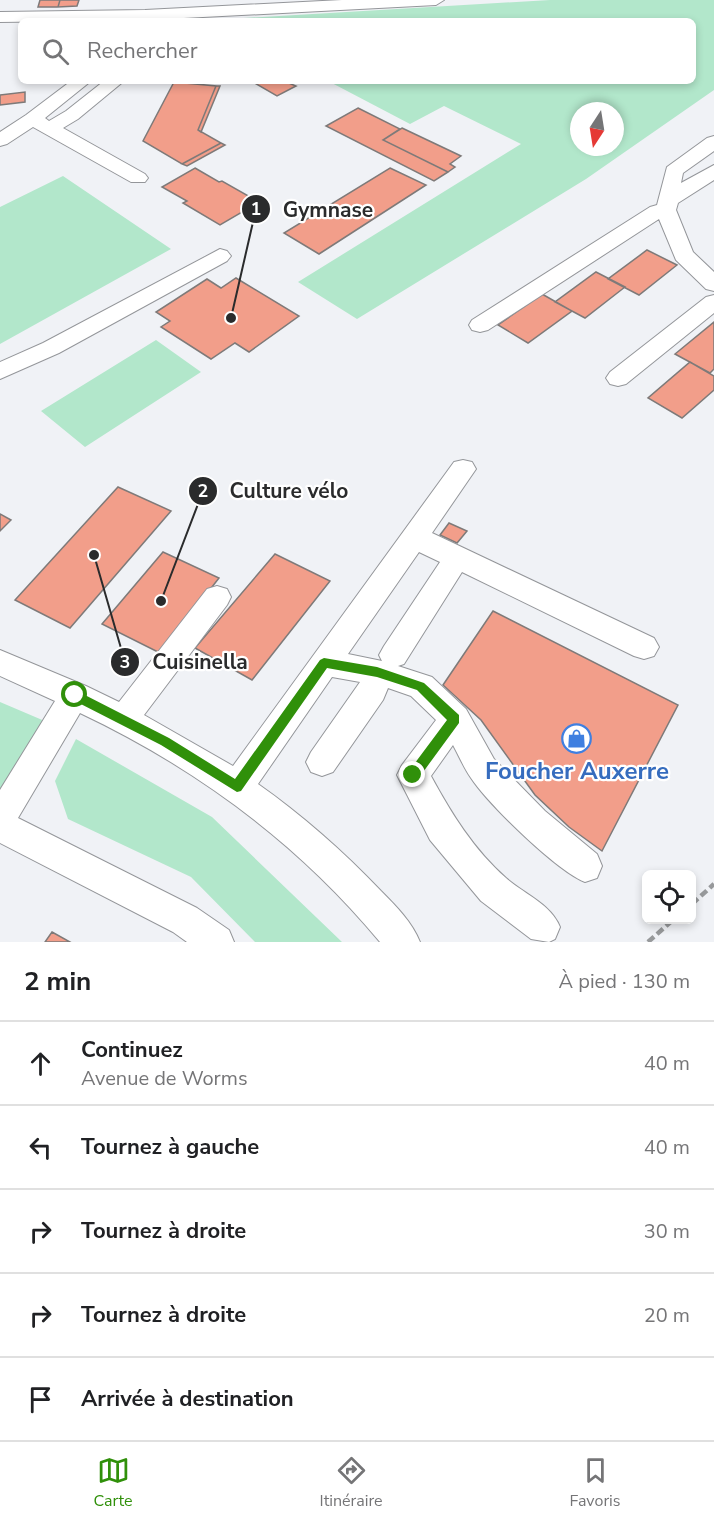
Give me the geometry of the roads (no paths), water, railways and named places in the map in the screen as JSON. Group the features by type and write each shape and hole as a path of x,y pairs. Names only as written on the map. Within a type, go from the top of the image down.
{"street":[{"path":"0,4 6,0"},
{"path":"143,18 158,0"},
{"path":"0,17 143,18 436,0"},
{"path":"41,124 79,84"},
{"path":"0,140 41,124 72,116 111,84"},
{"path":"41,124 138,177"},
{"path":"714,142 674,171 667,205 683,255 714,284"},
{"path":"480,325 667,205 714,171"},
{"path":"0,371 51,348 220,256"},
{"path":"618,378 714,303"},
{"path":"237,787 463,469"},
{"path":"414,537 644,647"},
{"path":"322,762 372,691 386,663 457,558"},
{"path":"124,720 217,597"},
{"path":"0,663 75,695 165,741 237,787 319,853 404,942"},
{"path":"324,663 386,663 420,686 454,719 483,769 533,822 585,866"},
{"path":"0,819 75,695"},
{"path":"454,719 413,775 442,829 493,889 543,927"},
{"path":"0,825 185,920 217,942"}],"place":[{"name":"Gymnase","path":"231,318"},
{"name":"Cuisinella","path":"94,555"},
{"name":"Culture vélo","path":"161,601"},
{"name":"Foucher Auxerre","path":"577,738"}]}
